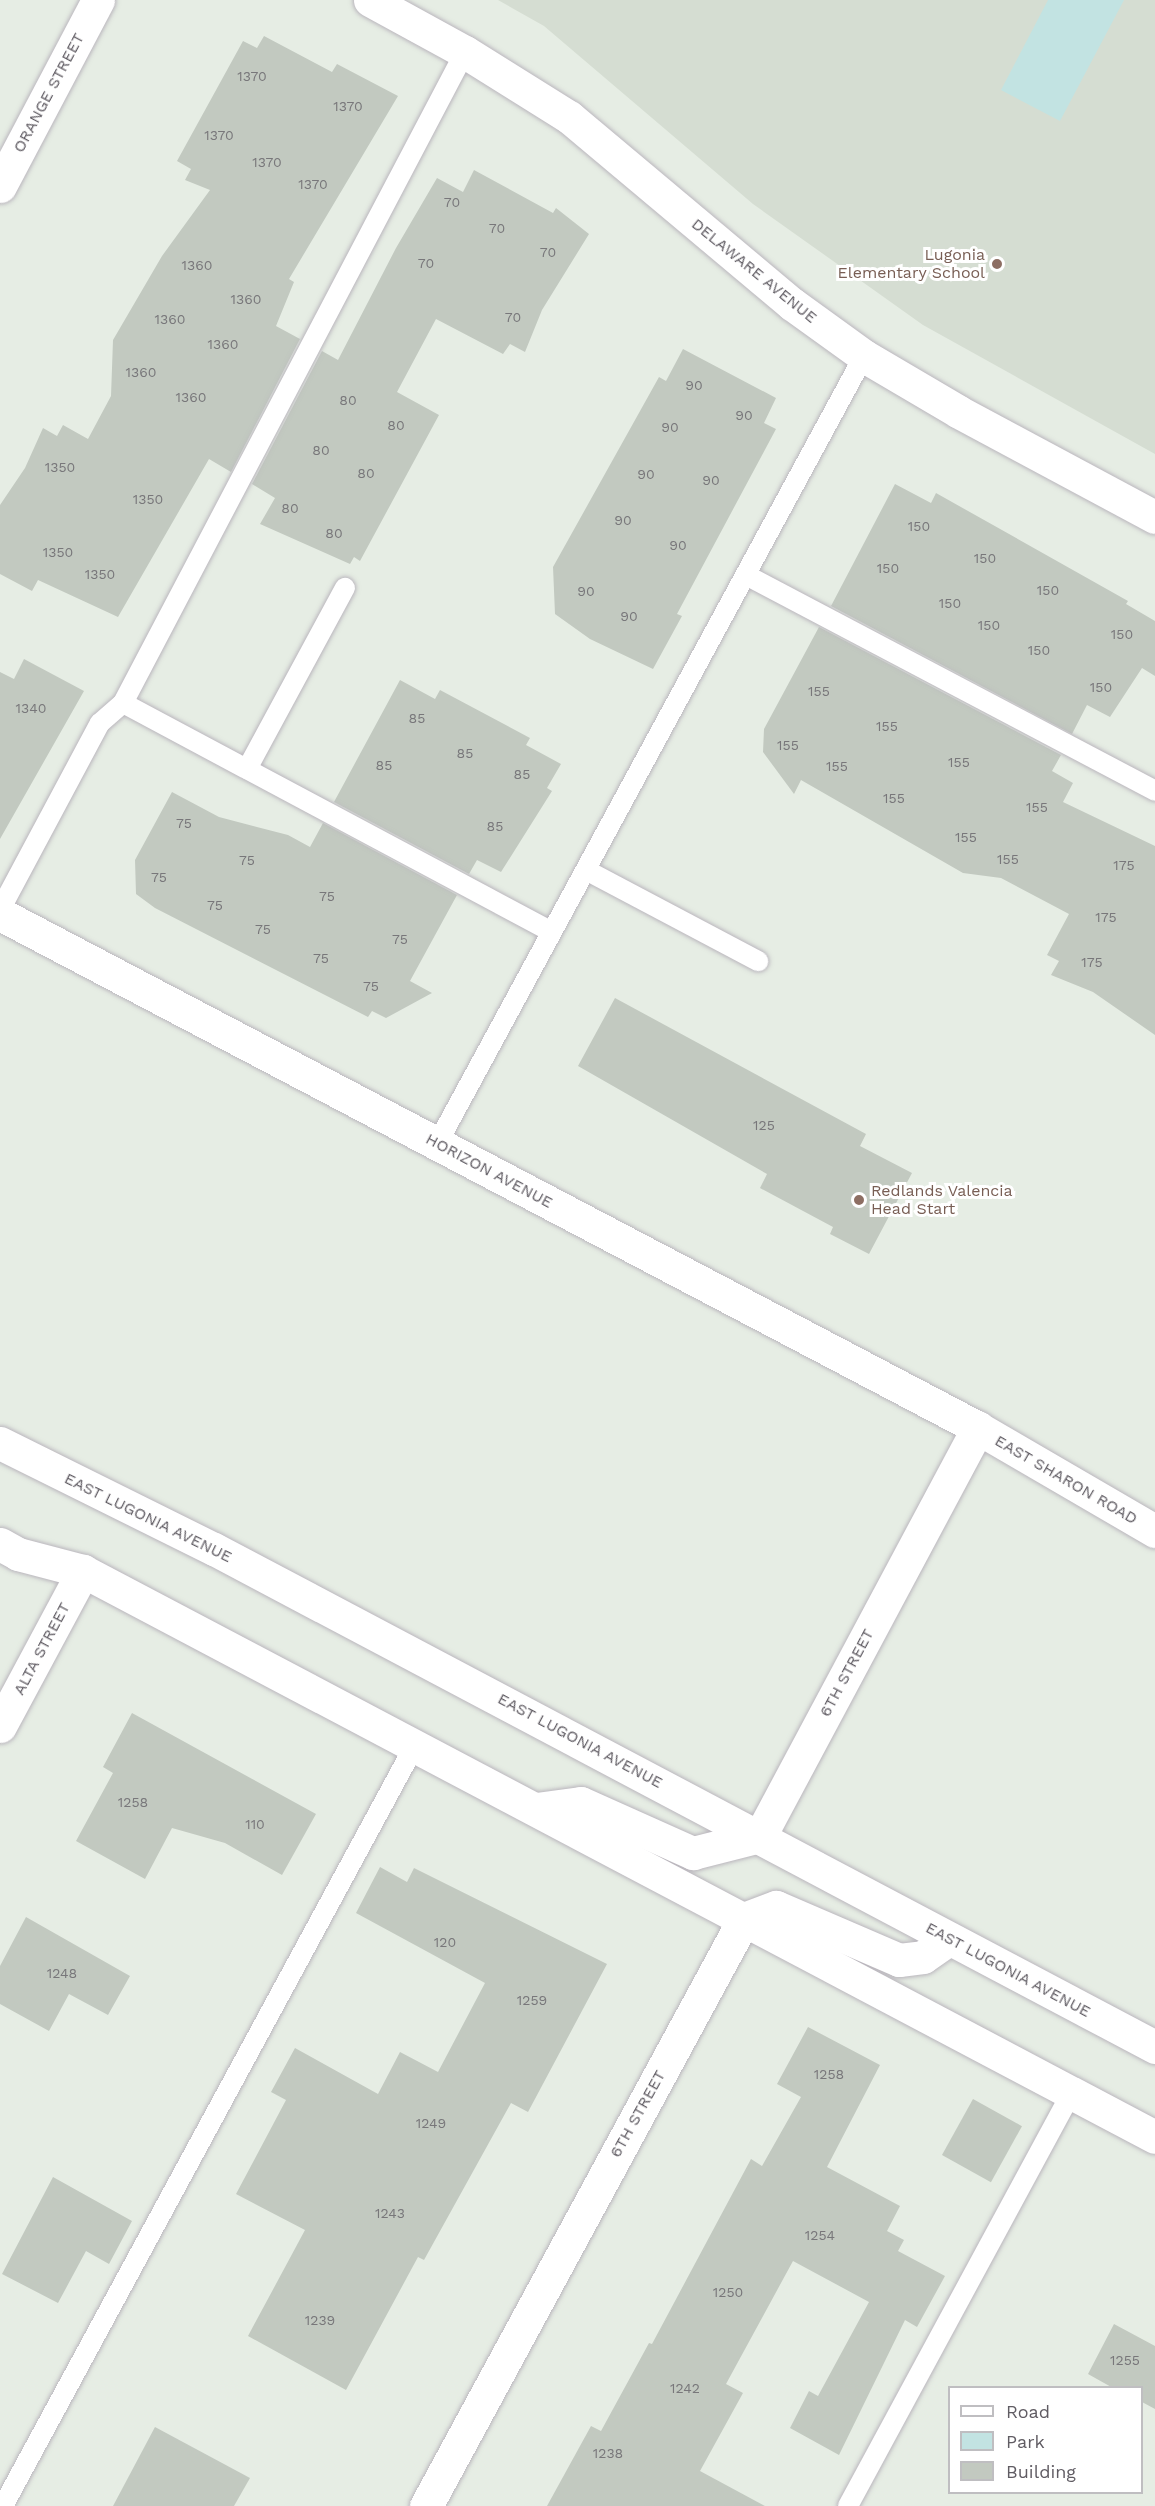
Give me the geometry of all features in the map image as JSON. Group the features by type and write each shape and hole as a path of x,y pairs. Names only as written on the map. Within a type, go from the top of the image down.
{"street":[{"name":"ORANGE STREET","path":"0,186 98,0"},
{"name":"DELAWARE AVENUE","path":"370,0 465,52 569,117 792,304 864,356 959,412 1155,517"},
{"name":"HORIZON AVENUE","path":"0,912 978,1428"},
{"name":"EAST SHARON ROAD","path":"978,1428 1155,1531"},
{"name":"6TH STREET","path":"760,1836 978,1428"},
{"name":"EAST LUGONIA AVENUE","path":"0,1443 214,1549 1155,2047"},
{"path":"0,1544 18,1554 83,1571 1155,2137"},
{"name":"ALTA STREET","path":"0,1726 83,1571"},
{"path":"536,1809 581,1803 693,1853 760,1836"},
{"path":"744,1919 776,1907 899,1960 923,1957 949,1939"},
{"name":"6TH STREET","path":"426,2506 744,1919"}],"lane":[{"path":"0,912 100,723 123,703 223,520 465,52"},
{"path":"437,1144 864,356"},
{"path":"746,575 1155,791"},
{"path":"247,769 345,588"},
{"path":"123,703 552,932"},
{"path":"586,870 758,961"},
{"path":"3,2506 415,1745"},
{"path":"848,2506 1071,2093"}],"shaded area":[{"name":"Lugonia Elementary School","path":"498,0 1155,0 1155,454 923,325 753,204 544,26"}],"green space":[{"path":"1048,0 1124,0 1060,121 1001,90"}],"building":[{"path":"264,36 332,72 337,64 398,96 289,279 294,282 276,326 300,339 231,472 209,459 118,617 38,580 32,591 0,574 0,505 25,468 43,428 57,436 63,425 88,439 111,396 113,340 162,256 210,190 185,180 191,169 177,161 243,41 257,48"},
{"path":"474,170 553,213 556,208 589,234 542,310 525,352 510,344 503,354 436,319 397,392 439,415 360,561 354,557 350,564 260,524 275,498 252,484 322,351 338,360 396,248 437,178 463,192"},
{"path":"683,349 776,398 764,423 776,429 677,614 682,616 653,669 590,639 555,614 553,567 659,377 666,381"},
{"path":"895,484 931,503 936,493 1128,601 1126,604 1155,621 1155,676 1142,668 1110,717 1087,705 1072,734 831,606"},
{"path":"819,627 1061,755 1052,771 1073,783 1063,802 1155,846 1155,1035 1093,992 1051,975 1059,961 1047,955 1069,914 1001,878 963,873 801,780 794,794 763,752 764,729"},
{"path":"24,659 84,691 0,839 0,672 14,679"},
{"path":"400,680 435,699 440,690 530,738 526,745 561,764 547,788 552,791 501,872 477,860 469,874 334,802"},
{"path":"172,792 219,817 288,835 310,847 323,823 457,895 410,981 432,993 386,1018 372,1011 368,1017 155,908 136,894 135,860"},
{"path":"615,998 866,1134 860,1146 912,1173 869,1254 830,1234 833,1227 760,1188 767,1174 578,1066"},
{"path":"132,1713 316,1814 282,1875 225,1843 172,1828 145,1879 76,1841 113,1773 103,1767"},
{"path":"380,1867 407,1882 414,1868 607,1964 528,2112 511,2103 424,2260 418,2257 346,2390 248,2336 305,2230 236,2194 286,2100 271,2092 295,2048 378,2094 400,2052 438,2072 485,1983 356,1913"},
{"path":"26,1917 130,1976 108,2015 69,1994 49,2031 0,2004 0,1966"},
{"path":"808,2027 880,2065 827,2167 900,2206 887,2231 904,2240 898,2251 945,2276 917,2327 905,2320 839,2455 790,2428 809,2391 818,2396 869,2302 793,2261 726,2384 743,2393 700,2471 765,2506 547,2506 591,2426 601,2431 649,2343 652,2344 751,2159 762,2166 801,2097 777,2084"},
{"path":"973,2099 1022,2126 991,2182 942,2155"},
{"path":"53,2177 132,2221 109,2264 86,2251 58,2303 2,2274"},
{"path":"1114,2324 1155,2346 1155,2409 1143,2403 1143,2386 1109,2386 1088,2374"},
{"path":"155,2427 250,2478 234,2506 113,2506"}],"place":[{"name":"Lugonia Elementary School","path":"997,264"},
{"name":"Redlands Valencia Head Start","path":"859,1200"}]}
